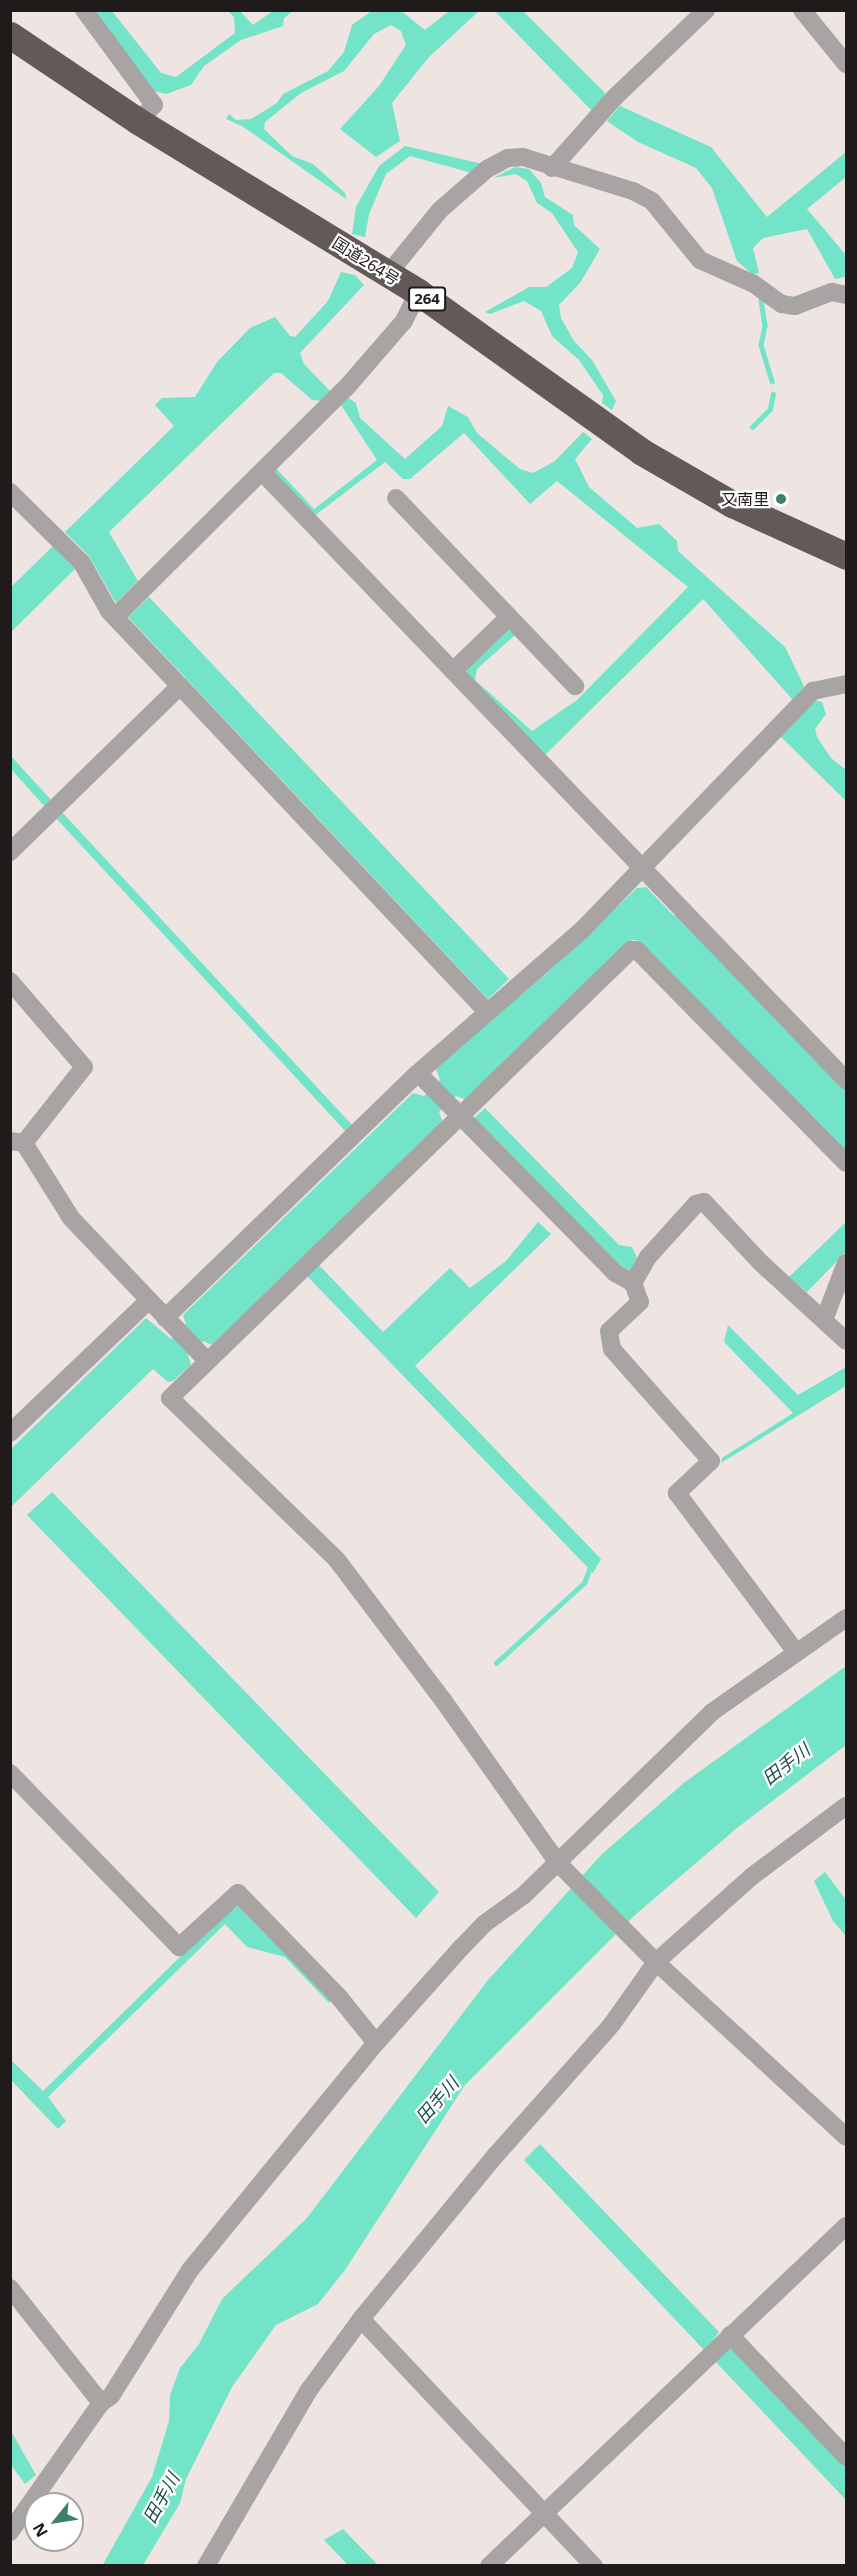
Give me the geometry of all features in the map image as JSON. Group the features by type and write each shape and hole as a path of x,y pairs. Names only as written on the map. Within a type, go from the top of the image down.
{"highway":[{"name":"国道264号","path":"10,35 138,121 418,292 642,452 732,504 846,556"}],"street":[{"path":"84,10 154,105 138,121"},
{"path":"552,168 615,97 706,10"},
{"path":"802,10 846,64"},
{"path":"388,274 440,210 487,169 508,158 523,157 552,168 633,191 652,201 700,261 745,279 782,304 795,306 832,292 846,295"},
{"path":"115,617 263,473 346,388 404,321 418,292"},
{"path":"263,473 846,1080"},
{"path":"10,492 82,563 115,617 487,1012"},
{"path":"396,498 575,686"},
{"path":"453,671 509,617"},
{"path":"171,1324 424,1079 487,1012 644,869 813,692 846,684"},
{"path":"10,852 180,686"},
{"path":"846,1163 637,950 631,950 456,1111 202,1356 170,1398 337,1560 443,1700 562,1867 653,1959 846,2137"},
{"path":"10,981 84,1067 17,1142 71,1218 202,1356"},
{"path":"424,1079 615,1273 633,1283 640,1302 609,1331 612,1349 711,1461 677,1493 795,1651"},
{"path":"633,1283 648,1257 696,1204 704,1202 846,1341"},
{"path":"824,1320 846,1263"},
{"path":"10,1433 148,1300"},
{"path":"10,2532 101,2403 111,2396 190,2270 376,2043 484,1924 562,1867 704,1719 795,1651 846,1618"},
{"path":"10,1773 179,1947 238,1893 339,1997 376,2043"},
{"path":"206,2565 309,2390 361,2319 495,2156 612,2024 653,1959 751,1877 846,1806"},
{"path":"489,2565 846,2226"},
{"path":"10,2288 101,2403"},
{"path":"361,2319 594,2565"},
{"path":"730,2335 846,2457"}],"water":[{"path":"373,10 401,11 425,30 449,11 479,11 429,57 392,103 400,141 376,157 340,129 379,86 406,45 401,31 391,25 374,34 344,71 301,93 265,122 264,129 292,156 313,164 345,193 346,199 242,126 226,119 229,114 236,120 251,119 277,103 283,94 328,71 344,52 352,25"},
{"path":"93,11 112,11 161,73 176,77 235,33 234,17 228,11 240,11 253,25 273,11 293,11 284,18 283,26 241,40 204,66 191,85 166,94 153,91"},
{"path":"495,11 523,11 608,96 594,113"},
{"path":"620,106 711,147 767,217 846,152 846,177 807,209 846,255 845,277 835,279 807,229 763,238 753,248 759,273 753,275 737,261 712,188 696,168 638,142 607,121"},
{"path":"405,146 483,164 472,173 410,156 386,174 369,214 365,237 352,234 356,207 379,166"},
{"path":"515,167 529,169 541,183 545,197 573,215 574,225 600,249 580,283 559,305 561,318 574,341 592,360 616,401 612,410 602,403 603,395 579,360 552,336 541,311 524,301 490,314 485,312 529,287 546,287 572,268 578,252 552,213 537,203 527,181 516,174 493,178"},
{"path":"341,272 355,275 364,285 300,353 304,364 331,392 323,401 312,400 281,373 274,373 109,532 138,581 116,603 89,556 65,532 174,426 155,405 162,398 195,397 217,362 250,328 275,317 290,336 295,337 328,301"},
{"path":"344,395 356,403 360,418 405,459 442,426 448,406 468,417 477,433 520,469 533,473 555,461 583,432 592,439 575,459 589,487 637,528 659,524 677,541 678,551 785,647 804,686 800,694 793,700 703,599 545,755 466,677 467,669 508,630 513,631 515,635 477,669 475,680 532,731 577,700 688,587 557,481 530,504 464,433 410,479 403,479 385,462 313,517 272,474 276,468 314,509 377,460 339,402"},
{"path":"53,546 75,569 11,632 11,587"},
{"path":"149,597 509,979 488,999 128,617"},
{"path":"814,700 822,702 826,714 815,729 817,737 831,758 846,770 846,801 780,736"},
{"path":"11,756 52,801 45,807 11,769"},
{"path":"61,811 353,1126 347,1133 55,817"},
{"path":"646,887 674,916 678,914 846,1091 846,1155 637,940 632,940 467,1100 456,1096 439,1112 443,1123 212,1345 203,1341 188,1355 191,1365 173,1381 168,1382 153,1369 11,1507 11,1449 146,1318 171,1339 186,1324 183,1315 413,1093 424,1096 440,1080 436,1069 462,1043 547,973 637,888"},
{"path":"485,1108 619,1245 632,1247 637,1258 631,1271 616,1264 473,1119"},
{"path":"538,1222 551,1234 415,1366 601,1559 593,1573 307,1276 319,1265 383,1332 450,1268 470,1288 506,1261"},
{"path":"846,1222 846,1252 807,1292 789,1277"},
{"path":"728,1325 798,1395 846,1367 846,1386 721,1463 722,1458 793,1413 724,1342"},
{"path":"52,1492 439,1892 416,1918 27,1515"},
{"name":"田手川","path":"846,1666 846,1745 737,1828 635,1915 465,2085 345,2270 318,2304 276,2325 232,2387 186,2479 180,2503 143,2565 102,2566 152,2477 169,2421 170,2395 180,2368 199,2344 222,2299 307,2218 488,1980 602,1854 685,1782"},
{"path":"825,1872 846,1900 846,1936 833,1921 814,1881"},
{"path":"232,1906 242,1906 333,2000 329,2003 285,1957 247,1947 225,1924 48,2097 66,2121 58,2129 11,2080 10,2059 43,2091"},
{"path":"540,2144 719,2332 705,2351 524,2160"},
{"path":"732,2345 846,2466 846,2500 713,2359"},
{"path":"11,2431 36,2475 25,2484 11,2465"},
{"path":"343,2529 378,2565 348,2565 324,2540"}],"waterway":[{"path":"761,300 765,326 761,345 772,381"},
{"path":"752,427 770,409 773,394"},
{"path":"496,1663 584,1583 591,1565"}],"place":[{"name":"又南里","path":"781,499"}]}
